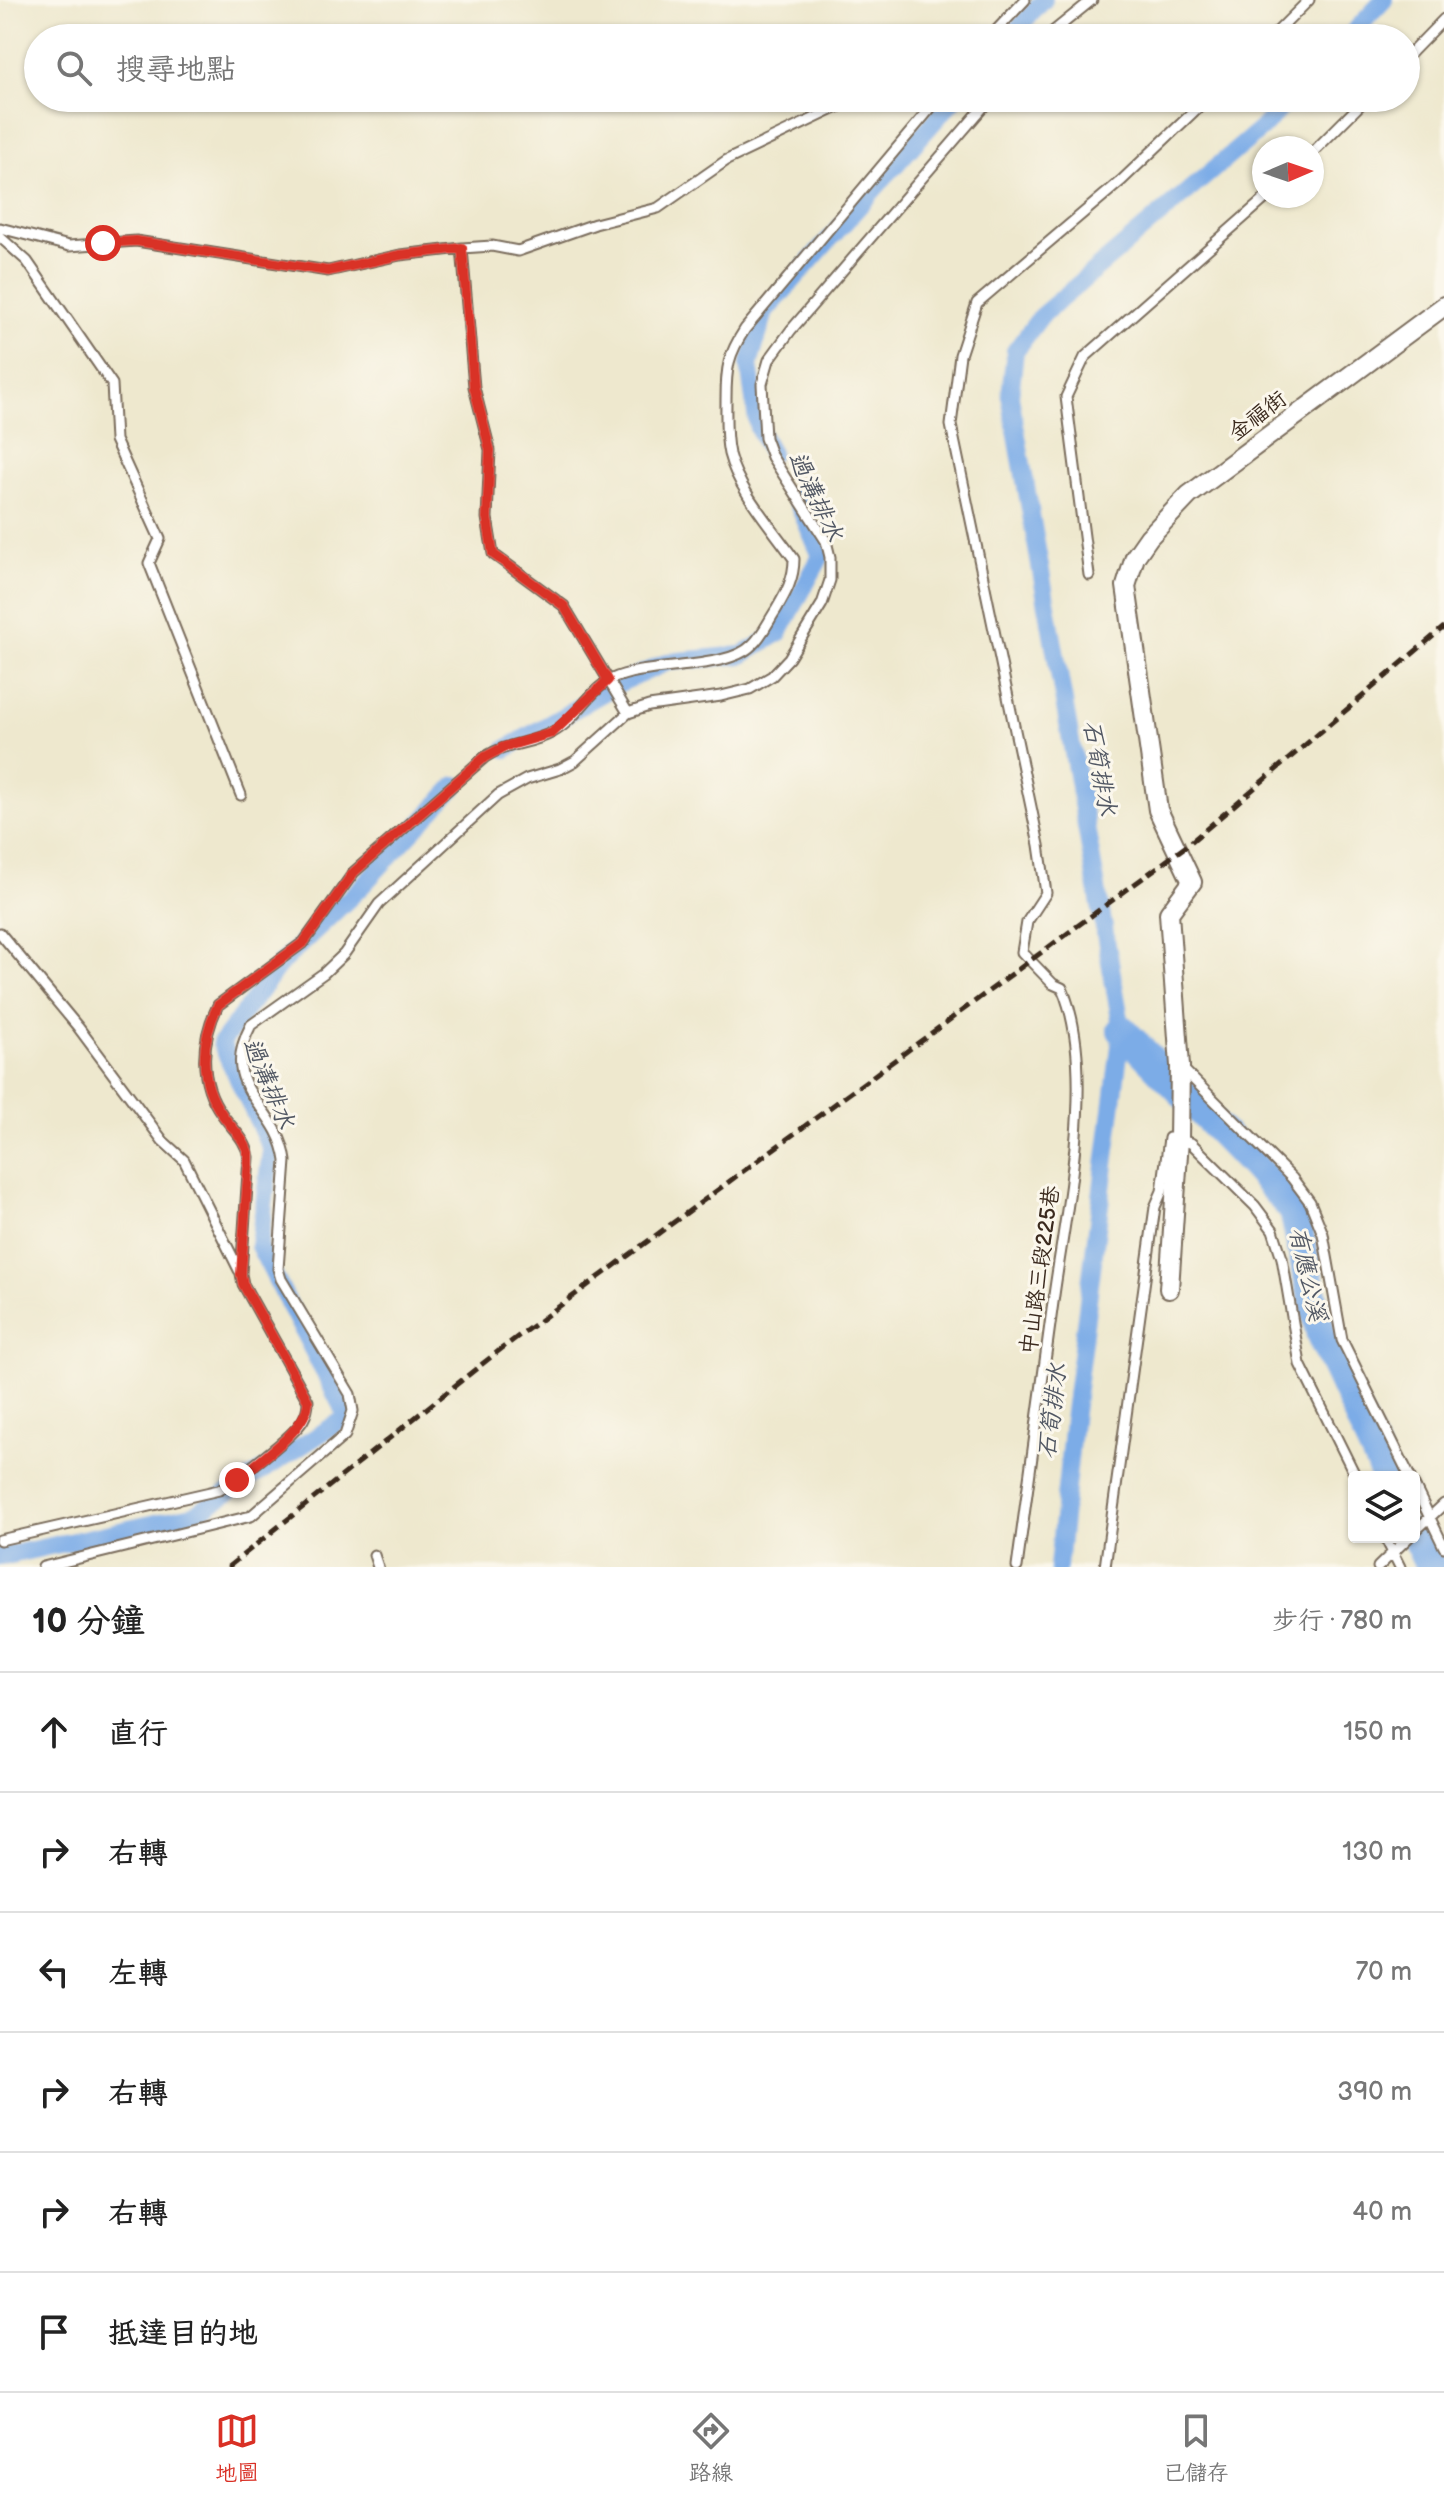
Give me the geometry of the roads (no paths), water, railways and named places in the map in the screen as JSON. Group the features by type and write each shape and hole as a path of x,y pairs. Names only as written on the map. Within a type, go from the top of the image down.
{"street":[{"name":"金福街","path":"1180,1066 1169,913 1192,882 1158,810 1126,586 1135,557 1149,537 1189,495 1444,306"},
{"path":"1169,1289 1179,1139 1180,1066"}],"lane":[{"path":"1002,24 1025,0"},
{"path":"1062,24 1092,0"},
{"path":"1285,24 1309,0"},
{"path":"1420,44 1444,19"},
{"path":"0,228 69,246 136,241 328,271 400,255 462,248 492,246 518,251 595,224 658,208 727,160 828,112"},
{"path":"0,1540 219,1490 237,1480 302,1423 308,1401 243,1284 247,1149 211,1096 204,1066 206,1034 218,1005 304,942 354,872 485,757 504,747 552,733 608,680 655,668 721,660 741,654 760,636 789,586 794,573 794,559 739,480 729,455 726,372 730,354 745,329 927,112"},
{"path":"43,1567 251,1516 345,1435 353,1411 350,1394 278,1269 286,1161 284,1144 279,1132 246,1088 240,1071 240,1048 245,1036 251,1025 324,973 344,954 379,904 490,801 527,779 575,761 628,713 649,706 750,689 772,676 789,658 806,635 822,604 830,580 830,557 826,541 772,457 765,438 762,384 769,360 791,330 979,112"},
{"name":"中山路三段225巷","path":"1017,1567 1074,1148 1077,1073 1073,1021 1062,988 1053,984 1022,952 1027,922 1046,893 1039,845 951,425 960,355 977,303 1122,180 1193,112"},
{"path":"1324,141 1353,112"},
{"path":"1089,575 1066,397 1085,357 1254,208"},
{"path":"0,237 27,261 112,384 115,440 160,539 149,563 241,795"},
{"path":"462,248 474,387 490,450 487,518 493,554 564,606 628,713"},
{"path":"0,933 78,1027 163,1141 184,1160 241,1274"},
{"path":"1180,1066 1292,1178 1310,1202 1323,1234 1342,1340 1407,1471"},
{"path":"1105,1567 1155,1207 1162,1191 1169,1138 1191,1143 1262,1213 1273,1230 1282,1258 1300,1364 1353,1471"},
{"path":"1420,1500 1444,1547"},
{"path":"1420,1526 1444,1504"},
{"path":"1389,1543 1400,1567"},
{"path":"1378,1567 1403,1543"},
{"path":"374,1555 378,1567"}],"waterway":[{"name":"過溝排水","path":"1022,24 1044,0"},
{"name":"石筍排水","path":"1361,24 1384,0"},
{"name":"過溝排水","path":"771,453 758,428 749,365 765,312 943,112"},
{"name":"石筍排水","path":"1058,1567 1073,1420 1122,1030 1010,396 1015,351 1041,316 1261,129 1277,112"},
{"name":"過溝排水","path":"506,749 620,683 668,662 742,655 779,633 821,556 795,497"},
{"name":"過溝排水","path":"0,1557 193,1515 347,1417 259,1246 271,1149 221,1043 281,963 359,889 456,785"},
{"name":"有應公溪","path":"1122,1030 1294,1211 1321,1335 1383,1471"},
{"name":"有應公溪","path":"1419,1543 1431,1567"}],"railway":[{"path":"228,1567 501,1349 1185,847 1444,627"}]}
